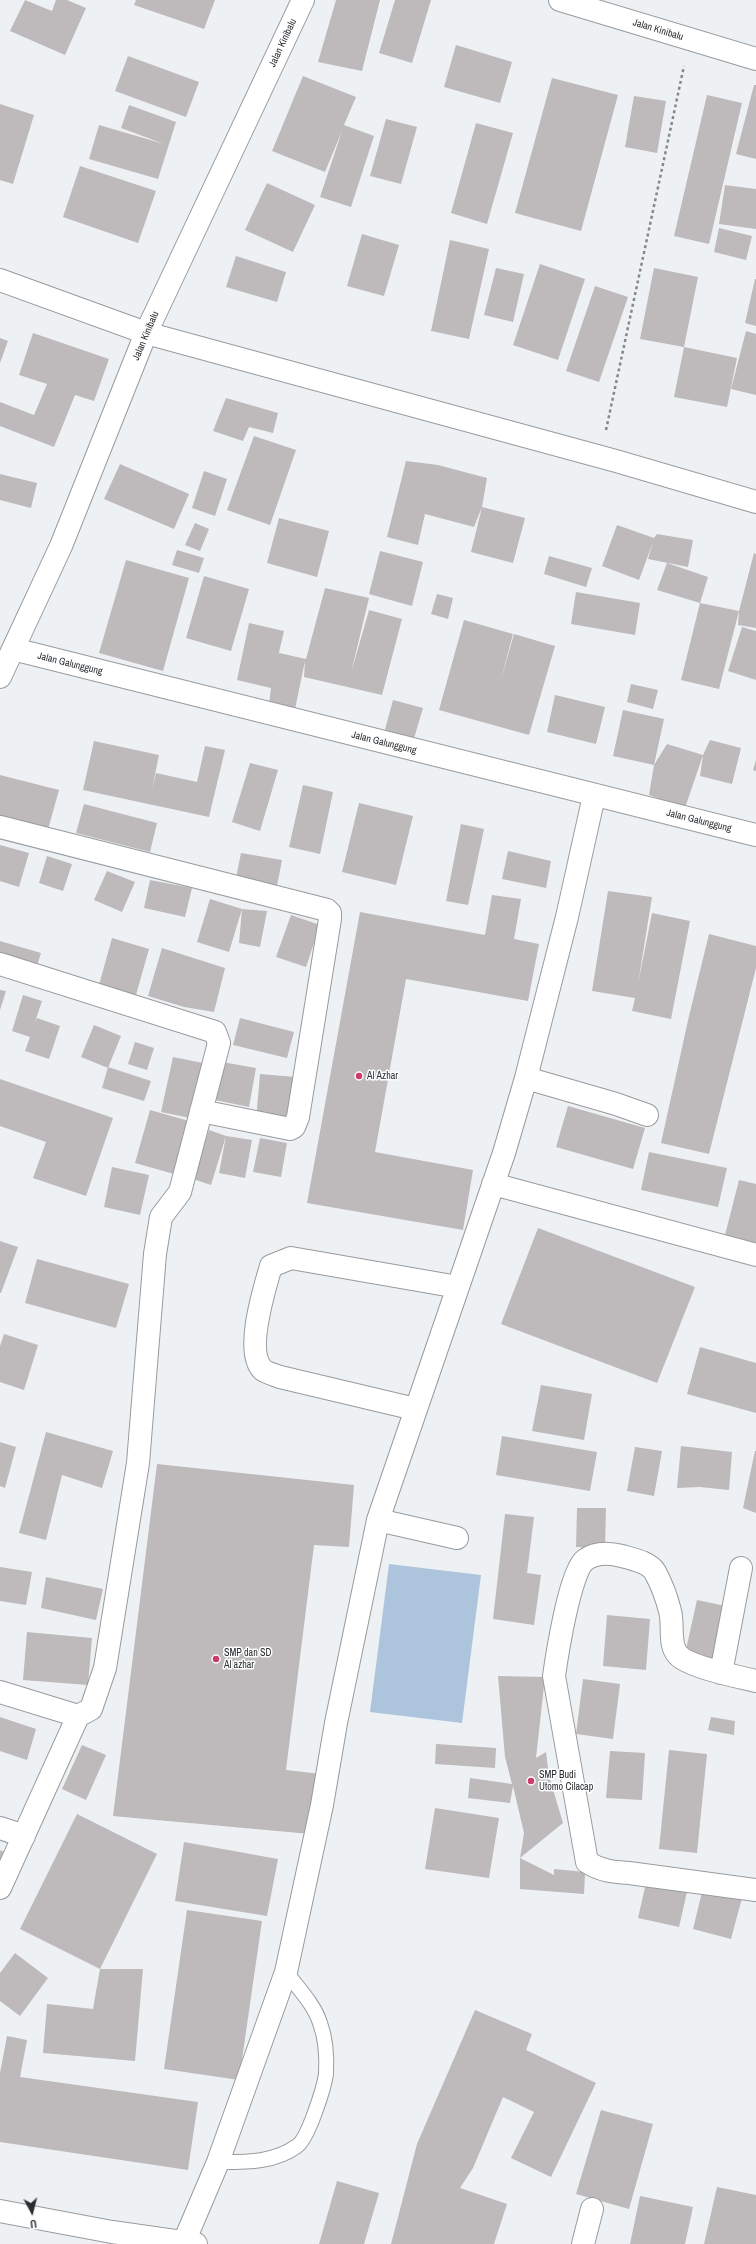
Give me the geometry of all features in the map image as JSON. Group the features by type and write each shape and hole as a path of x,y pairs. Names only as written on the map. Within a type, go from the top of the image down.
{"street":[{"name":"Jalan Kinibalu","path":"0,678 60,546 146,333 303,0"},
{"name":"Jalan Kinibalu","path":"560,0 756,59"},
{"path":"0,280 146,333 601,457 756,502"},
{"name":"Jalan Galunggung","path":"13,650 594,796 756,835"},
{"path":"0,2211 110,2238 190,2243 286,1972 322,1805 336,1723 378,1520 493,1184 526,1078 567,917 594,796"},
{"path":"0,827 327,910 330,913 298,1117 294,1127 290,1129 201,1111"},
{"path":"0,964 215,1032 219,1043 180,1192 161,1217 155,1254 138,1463 105,1668 91,1709 78,1716 0,1888"},
{"path":"526,1078 616,1104 647,1115"},
{"path":"493,1184 756,1255"},
{"path":"415,1410 280,1377 263,1369 255,1355 259,1310 271,1266 291,1258 458,1287"},
{"path":"378,1520 457,1538"},
{"path":"756,1681 722,1673 695,1664 679,1656 673,1645 670,1612 654,1570 643,1563 620,1556 598,1553 584,1560 576,1572 557,1651 554,1676 587,1862 595,1867 609,1872 630,1872 756,1890"},
{"path":"722,1673 741,1568"},
{"path":"0,1692 78,1716"},
{"path":"0,1828 24,1836"},
{"path":"583,2244 592,2209"}],"lane":[{"path":"218,2162 252,2162 283,2154 298,2146 308,2134 326,2075 326,2047 320,2022 286,1972"}],"path":[{"path":"601,457 690,40"}],"shaded area":[{"path":"389,1564 481,1575 462,1723 370,1712"}],"building":[{"path":"25,0 52,11 56,0 67,0 86,8 65,55 10,31"},
{"path":"136,0 215,0 204,29 134,5"},
{"path":"336,0 380,0 362,71 318,62"},
{"path":"395,0 431,0 412,63 379,53"},
{"path":"456,45 512,62 500,103 444,87"},
{"path":"128,56 199,82 186,117 115,91"},
{"path":"303,76 356,97 344,125 374,136 351,207 320,197 342,131 325,172 272,151"},
{"path":"552,78 618,95 581,231 515,213"},
{"path":"754,85 756,85 756,159 736,154"},
{"path":"707,95 742,103 709,244 674,236"},
{"path":"634,96 666,101 657,153 625,147"},
{"path":"0,104 34,115 13,184 0,180"},
{"path":"129,105 176,122 158,179 89,159 99,125 164,144 121,128"},
{"path":"386,119 417,127 401,184 370,176"},
{"path":"476,123 513,133 487,224 451,213"},
{"path":"80,166 156,191 138,243 63,217"},
{"path":"267,183 315,205 293,252 245,230"},
{"path":"725,185 756,189 756,229 719,224"},
{"path":"719,228 752,236 746,260 714,252"},
{"path":"362,234 399,245 384,296 347,286"},
{"path":"450,240 489,249 469,339 431,331"},
{"path":"236,256 286,272 277,302 226,287"},
{"path":"540,264 585,279 558,360 513,345"},
{"path":"496,268 524,274 513,322 484,315"},
{"path":"654,268 698,277 684,347 640,339"},
{"path":"756,279 756,326 745,323"},
{"path":"595,286 628,297 599,382 566,371"},
{"path":"746,331 756,334 756,395 731,389"},
{"path":"33,333 109,359 94,401 75,395 54,447 0,426 0,402 34,415 47,384 19,375"},
{"path":"0,338 8,341 0,363"},
{"path":"684,347 737,358 727,407 674,397"},
{"path":"226,398 278,413 273,433 249,427 243,441 213,431"},
{"path":"254,436 296,450 270,525 227,510"},
{"path":"406,461 438,465 487,478 482,507 474,527 425,514 418,545 387,537"},
{"path":"120,464 189,494 174,529 104,499"},
{"path":"204,471 227,479 215,516 192,508"},
{"path":"0,474 37,483 31,508 0,500"},
{"path":"482,507 525,518 513,563 471,552"},
{"path":"279,518 329,531 317,577 267,563"},
{"path":"195,523 209,529 200,551 185,545"},
{"path":"617,525 654,538 657,534 693,540 688,567 648,559 653,542 639,580 602,566"},
{"path":"177,550 204,558 199,573 172,565"},
{"path":"380,551 423,562 412,606 369,594"},
{"path":"754,553 756,554 756,628 738,625 739,611"},
{"path":"549,556 592,568 586,587 544,574"},
{"path":"126,560 189,578 163,671 99,653"},
{"path":"667,563 708,577 700,603 657,590"},
{"path":"204,576 249,589 231,651 186,638"},
{"path":"325,588 369,598 351,673 369,610 402,619 382,695 304,677 305,661 295,709 269,704 271,688 237,680 249,623 284,631 277,661 279,653 306,659"},
{"path":"576,592 640,603 635,635 571,624"},
{"path":"437,594 453,598 448,619 431,614"},
{"path":"700,603 739,611 719,689 681,680"},
{"path":"464,620 513,634 500,683 514,634 555,646 529,735 439,710"},
{"path":"742,627 756,631 756,680 728,671"},
{"path":"631,684 658,690 653,709 627,702"},
{"path":"555,695 605,707 596,744 547,732"},
{"path":"393,700 423,708 412,745 383,737"},
{"path":"623,710 664,719 654,765 613,756"},
{"path":"710,740 741,748 732,784 700,776 703,755"},
{"path":"94,741 159,755 152,789 156,773 197,782 205,746 225,750 209,817 83,790"},
{"path":"667,744 703,755 685,808 649,795 654,765"},
{"path":"756,760 756,771 753,770"},
{"path":"250,763 278,770 260,831 232,822"},
{"path":"0,775 59,790 47,833 0,821"},
{"path":"303,785 333,792 320,854 289,847"},
{"path":"359,803 413,816 396,885 342,872"},
{"path":"84,804 157,823 150,852 76,833"},
{"path":"461,824 484,829 468,905 446,901"},
{"path":"0,845 29,853 19,887 0,881"},
{"path":"508,851 551,861 546,888 502,879"},
{"path":"241,853 282,860 276,891 235,883"},
{"path":"47,856 72,864 63,891 39,883"},
{"path":"107,871 135,882 122,912 94,900"},
{"path":"150,880 192,888 185,917 144,908"},
{"path":"608,891 652,897 638,984 652,913 690,921 671,1019 632,1011 635,998 592,991"},
{"name":"Al Azhar","path":"492,895 521,899 514,939 539,944 528,1001 406,979 375,1152 473,1170 463,1230 307,1203 360,912 485,935"},
{"path":"210,899 242,909 229,952 197,942"},
{"path":"242,909 267,911 260,947 239,943"},
{"path":"291,915 320,925 306,967 276,957"},
{"path":"709,934 756,946 756,968 709,1154 661,1143"},
{"path":"112,938 149,949 136,995 99,985"},
{"path":"0,941 41,953 36,969 0,959"},
{"path":"162,948 225,968 214,1012 184,1007 148,996"},
{"path":"0,990 6,991 0,1010"},
{"path":"23,995 42,1001 35,1022 37,1018 60,1026 49,1059 25,1051 30,1037 12,1031"},
{"path":"240,1018 294,1032 287,1058 233,1045"},
{"path":"94,1025 121,1036 108,1068 81,1057"},
{"path":"135,1042 154,1048 147,1070 128,1064"},
{"path":"173,1057 203,1063 190,1118 161,1112"},
{"path":"222,1062 256,1068 249,1107 215,1100"},
{"path":"108,1067 151,1081 144,1101 102,1088"},
{"path":"260,1074 295,1077 291,1123 256,1120"},
{"path":"0,1079 113,1118 86,1196 33,1178 46,1142 0,1126"},
{"path":"568,1106 645,1128 633,1169 556,1147"},
{"path":"150,1110 189,1121 174,1174 135,1163"},
{"path":"209,1130 226,1136 211,1185 193,1179"},
{"path":"226,1136 252,1140 245,1178 219,1173"},
{"path":"260,1138 287,1143 281,1177 253,1172"},
{"path":"649,1152 727,1168 718,1207 641,1190"},
{"path":"112,1167 149,1175 140,1215 104,1207"},
{"path":"739,1180 756,1184 756,1243 725,1235"},
{"path":"538,1228 695,1287 657,1383 501,1324"},
{"path":"0,1241 18,1247 1,1293 0,1293"},
{"path":"37,1259 129,1284 116,1328 25,1303"},
{"path":"4,1334 38,1345 24,1390 0,1382 0,1346"},
{"path":"700,1347 756,1363 756,1413 687,1394"},
{"path":"541,1385 592,1394 584,1440 532,1431"},
{"path":"46,1432 113,1451 102,1488 62,1475 46,1540 19,1533"},
{"path":"502,1436 597,1452 590,1491 496,1475"},
{"path":"0,1442 16,1447 5,1488 0,1486"},
{"path":"681,1446 732,1452 729,1490 700,1487 677,1488"},
{"path":"635,1447 662,1451 654,1496 627,1491"},
{"path":"756,1451 756,1513 743,1508"},
{"name":"SMP dan SD Al azhar","path":"157,1464 354,1485 349,1547 314,1545 286,1770 321,1774 310,1834 113,1816"},
{"path":"577,1508 606,1508 605,1548 576,1547"},
{"path":"505,1514 534,1517 527,1573 541,1575 534,1625 493,1619"},
{"path":"0,1567 32,1572 26,1605 0,1601"},
{"path":"46,1577 103,1589 96,1620 41,1608"},
{"path":"697,1600 730,1607 718,1661 685,1654"},
{"path":"607,1615 650,1619 646,1670 603,1666"},
{"path":"27,1632 92,1638 88,1685 23,1680"},
{"path":"498,1676 545,1677 536,1758 546,1752 549,1776 563,1823 520,1858 524,1833 513,1786 510,1803 468,1798 470,1778 512,1784 505,1757"},
{"path":"583,1679 620,1684 613,1739 576,1734"},
{"path":"0,1717 36,1729 27,1760 0,1751"},
{"path":"711,1717 735,1721 734,1735 708,1730"},
{"path":"436,1744 496,1748 495,1768 435,1764"},
{"path":"82,1745 106,1755 86,1800 62,1789"},
{"path":"669,1750 707,1754 697,1853 659,1849"},
{"path":"610,1751 645,1753 642,1800 606,1798"},
{"path":"435,1808 499,1818 489,1878 425,1869"},
{"path":"77,1814 157,1854 100,1969 20,1929"},
{"path":"184,1842 278,1859 267,1916 175,1901"},
{"path":"0,1850 8,1854 0,1871"},
{"path":"520,1858 554,1875 554,1869 585,1872 584,1894 520,1889"},
{"path":"646,1883 687,1892 679,1927 638,1918"},
{"path":"703,1888 742,1898 731,1939 693,1929"},
{"path":"187,1910 262,1921 239,2080 164,2069"},
{"path":"15,1953 48,1978 20,2016 0,2001 0,1973"},
{"path":"100,1969 143,1969 135,2061 43,2053 47,2004 93,2009"},
{"path":"475,2010 532,2034 526,2050 596,2083 551,2177 511,2158 534,2112 503,2097 473,2168 460,2188 507,2204 494,2244 391,2244 417,2144"},
{"path":"7,2036 27,2040 20,2077 198,2102 188,2170 0,2142 0,2073"},
{"path":"601,2110 653,2124 629,2209 576,2194"},
{"path":"337,2181 379,2193 364,2244 319,2244"},
{"path":"717,2187 756,2195 756,2244 704,2244"},
{"path":"640,2196 693,2207 685,2244 630,2244"}],"place":[{"name":"Al Azhar","path":"359,1076"},
{"name":"SMP dan SD Al azhar","path":"216,1659"},
{"name":"SMP Budi Utomo Cilacap","path":"531,1781"}]}
